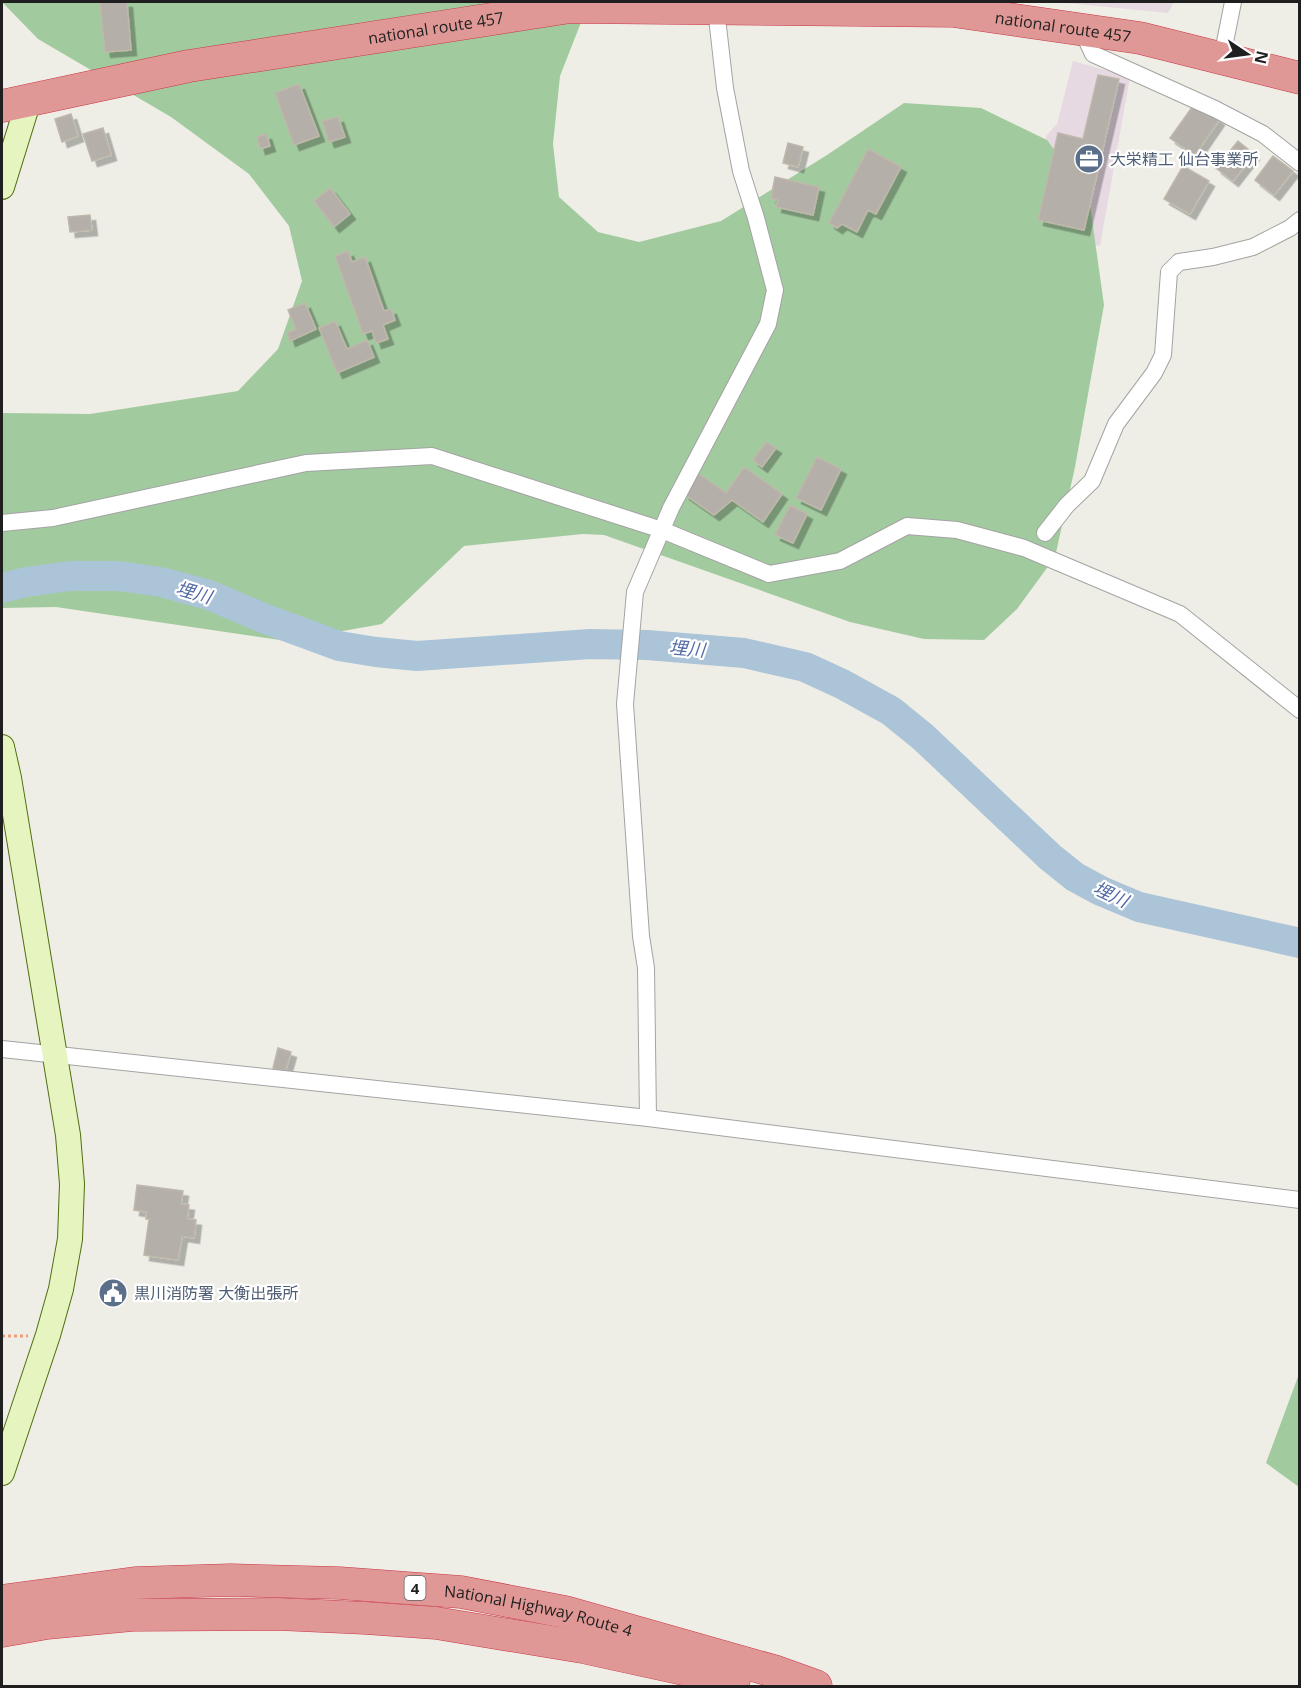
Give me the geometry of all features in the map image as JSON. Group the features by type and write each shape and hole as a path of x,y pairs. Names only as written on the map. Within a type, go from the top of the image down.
{"highway":[{"name":"national route 457","path":"15,103 189,66 570,7 952,11 1140,38 1299,78"},
{"name":"National Highway Route 4","path":"2,1601 135,1582 231,1580 339,1583 461,1592 565,1612 777,1672 816,1686"},
{"name":"National Highway Route 4","path":"2,1631 47,1623 132,1615 277,1614 436,1623 582,1647 761,1686"}],"street":[{"path":"1222,57 1233,2"},
{"path":"648,1118 646,968 641,936 625,704 635,592 662,530 714,424 768,324 775,290 741,171 725,88 716,9"},
{"path":"1082,30 1093,54 1215,109 1263,134 1299,162"},
{"path":"2,186 15,103"},
{"path":"1045,533 1067,505 1092,481 1116,424 1154,373 1162,355 1169,272 1179,262 1213,257 1253,247 1290,228 1299,220"},
{"path":"2,523 53,518 306,463 432,456 662,530 770,574 840,561 908,526 957,530 1024,548 1180,614 1299,710"},
{"path":"2,747 68,1135 72,1184 70,1239 62,1289 2,1473"},
{"path":"2,1049 648,1118 1299,1200"}],"shaded area":[{"path":"1056,2 1174,2 1168,13"},
{"path":"1073,61 1130,77 1100,246 1028,229 1046,136 1057,124"}],"green space":[{"path":"2,2 589,2 560,76 553,144 559,197 598,232 639,242 721,221 827,155 904,103 981,108 1047,140 1089,198 1104,305 1075,467 1055,557 1017,609 984,640 924,639 850,622 604,535 583,534 464,546 382,624 287,641 56,607 2,608 2,413 90,414 238,391 278,349 302,281 289,226 249,174 171,117 38,39"},
{"path":"1299,1374 1299,1487 1266,1463"}],"building":[{"path":"100,2 127,2 131,50 105,52"},
{"path":"1098,75 1119,79 1084,230 1038,220 1058,133 1083,139"},
{"path":"299,84 319,136 294,145 275,93"},
{"path":"1195,103 1219,120 1195,155 1170,138"},
{"path":"71,114 78,136 62,142 55,119"},
{"path":"338,117 345,137 329,142 322,121"},
{"path":"103,128 111,155 92,161 83,134"},
{"path":"266,134 270,146 260,149 257,137"},
{"path":"1238,141 1254,154 1233,181 1216,168"},
{"path":"788,143 803,147 798,167 783,163"},
{"path":"868,149 901,167 876,214 868,210 857,232 842,224 837,228 829,223"},
{"path":"1273,156 1293,171 1274,195 1255,180"},
{"path":"1183,166 1209,181 1190,214 1164,199"},
{"path":"775,177 819,187 813,215 776,207 778,200 771,198"},
{"path":"330,188 350,214 334,227 314,201"},
{"path":"90,215 92,230 70,232 68,217"},
{"path":"348,251 352,262 365,257 384,311 391,309 395,320 383,325 388,339 376,343 372,331 363,334 335,256"},
{"path":"305,303 316,329 290,341 287,333 296,329 288,310"},
{"path":"335,321 347,349 367,340 374,357 337,373 319,328"},
{"path":"766,442 776,448 762,467 753,460"},
{"path":"817,457 841,469 821,510 796,498"},
{"path":"744,467 782,494 763,522 732,500 714,515 684,494 698,473 726,493"},
{"path":"790,505 807,514 793,543 775,535"},
{"path":"278,1048 291,1052 285,1072 273,1068"},
{"path":"137,1185 183,1191 181,1204 189,1205 187,1219 196,1220 194,1238 182,1236 178,1260 144,1255 149,1219 146,1219 147,1212 134,1210"}],"waterway":[{"name":"埋川","path":"2,588 70,576 118,576 161,582 209,595 339,646 376,652 417,656 590,644 647,645 744,653 805,667 891,711 923,737 1050,857 1075,877 1139,907 1300,943"}],"place":[{"name":"大栄精工 仙台事業所","path":"1089,159"},
{"name":"黒川消防署 大衡出張所","path":"113,1293"}]}
